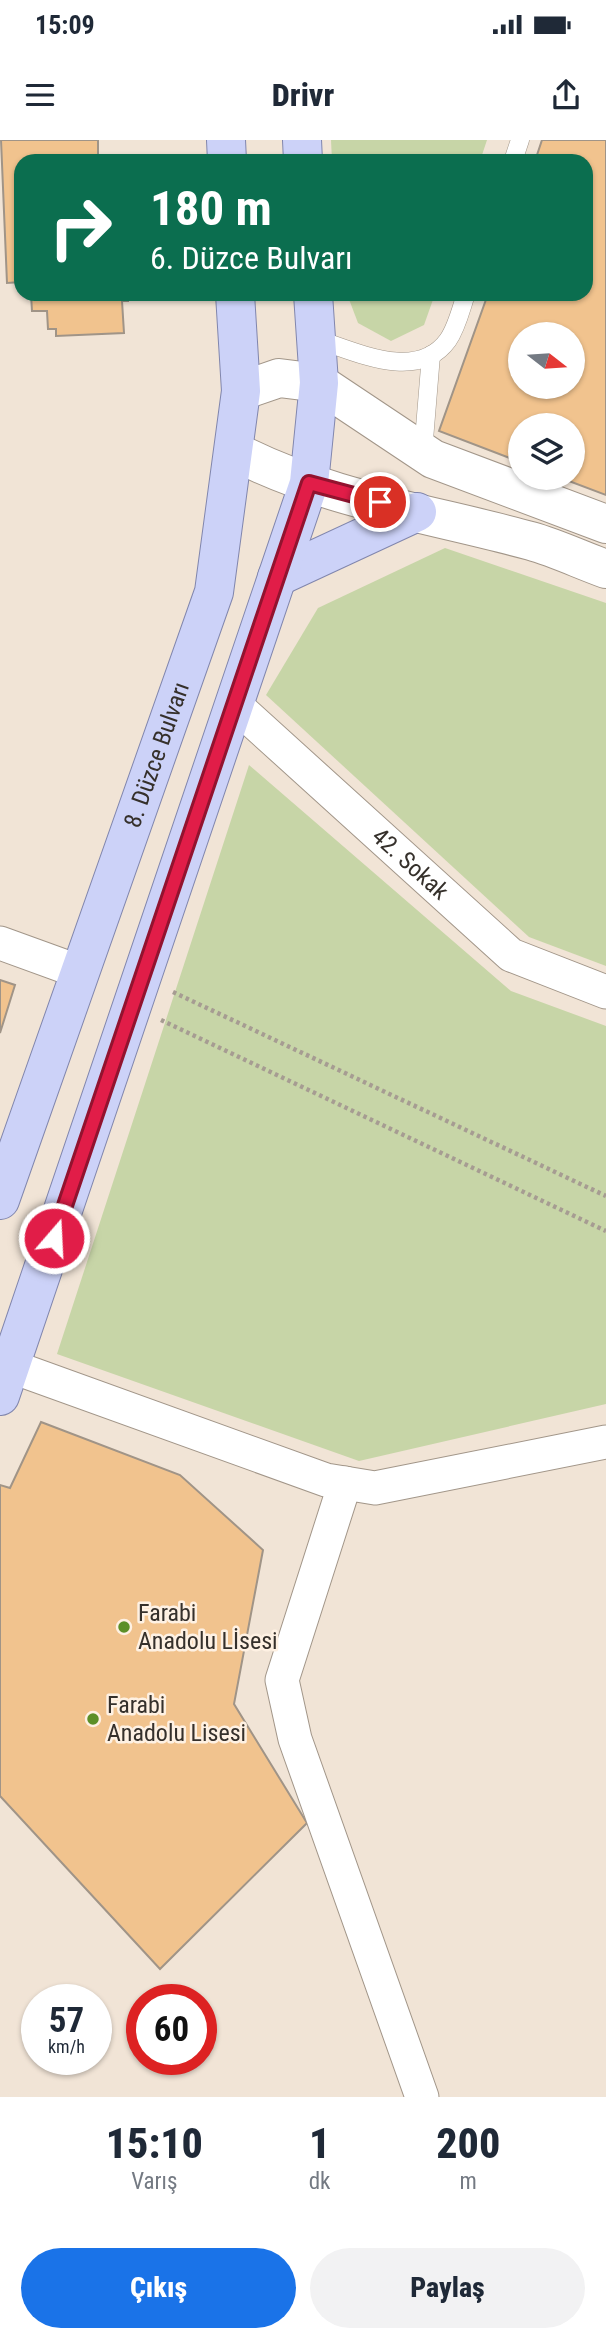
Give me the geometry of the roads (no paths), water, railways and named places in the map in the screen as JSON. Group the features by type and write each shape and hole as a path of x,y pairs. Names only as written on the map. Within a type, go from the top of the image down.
{"main road":[{"name":"8. Düzce Bulvarı","path":"0,1200 11,1133 80,972 214,592 241,391 235,301"},
{"path":"5,1381 309,483 319,383 313,301"},
{"path":"277,577 416,512"}],"street":[{"path":"241,391 279,378 319,383 433,459 606,524"},
{"path":"234,451 270,470 309,483 534,542 606,569"},
{"name":"42. Sokak","path":"234,705 511,955 606,992"},
{"path":"0,943 80,972"},
{"path":"5,1381 326,1480 375,1488 606,1442"},
{"path":"345,1483 282,1680 295,1739 422,2097"}],"lane":[{"path":"316,339 390,361 415,361 431,355 447,341 454,330 464,301"},
{"path":"423,453 431,355"}],"place":[{"name":"Farabi Anadolu Lİsesi","path":"124,1627"},
{"name":"Farabi Anadolu Lisesi","path":"93,1719"}]}
